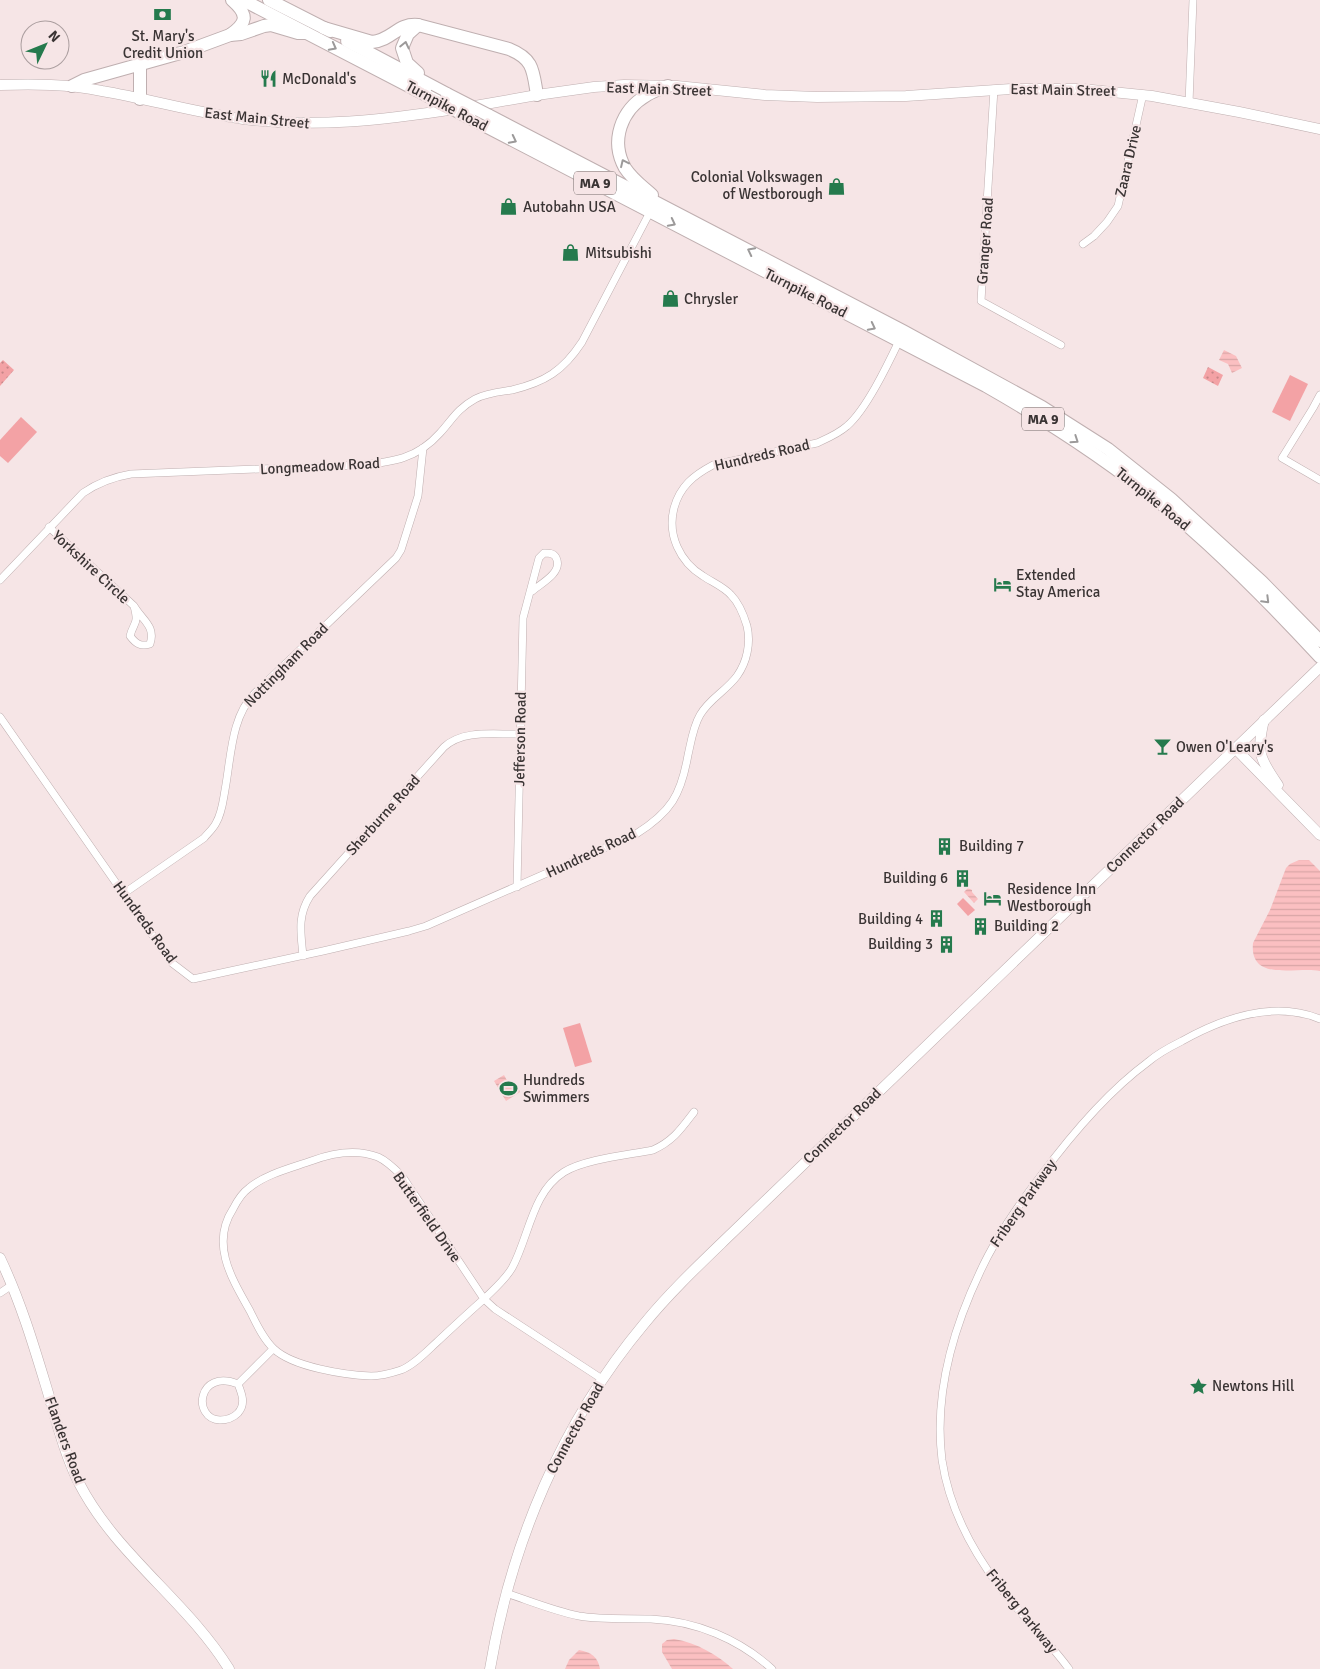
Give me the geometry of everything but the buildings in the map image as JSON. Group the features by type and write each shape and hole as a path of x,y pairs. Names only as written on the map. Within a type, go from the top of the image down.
{"highway":[{"path":"230,35 244,21 242,8 232,0"},
{"name":"Turnpike Road","path":"243,0 306,33 488,116 903,331 1034,402 1108,449 1172,498 1262,582 1320,641"},
{"name":"Turnpike Road","path":"269,0 324,28 438,93 470,118 1024,408 1096,454 1207,543 1242,576 1320,657"},
{"path":"324,28 372,42 388,38 408,24 509,49 527,59 531,67 537,95"},
{"path":"72,86 84,80 184,52 230,35 241,34 271,25 298,33 306,33"},
{"path":"418,26 408,34 404,41 402,48 404,57 407,63 438,93"},
{"path":"140,65 140,98"},
{"path":"668,86 646,96 635,105 621,123 618,138 620,156 625,168 633,178 670,210"}],"main road":[{"name":"East Main Street","path":"0,85 41,84 72,86 140,98 208,114 242,119 316,124 404,118 537,95 624,85 668,86 765,95 818,97 906,96 994,89 1082,89 1144,94 1320,129"},
{"name":"Connector Road","path":"490,1669 506,1593 531,1518 550,1471 574,1424 602,1379 645,1322 712,1252 1320,667"},
{"path":"1264,720 1260,749 1264,764 1293,806"},
{"path":"1235,748 1320,835"},
{"name":"Flanders Road","path":"0,1258 30,1333 63,1442 80,1483 98,1513 120,1541 203,1633 228,1669"}],"street":[{"path":"1189,103 1194,0"},
{"name":"Granger Road","path":"994,89 981,301 1062,345"},
{"name":"Zaara Drive","path":"1083,244 1094,236 1107,222 1118,206 1144,94"},
{"name":"Longmeadow Road","path":"0,580 83,493 97,483 114,477 131,474 360,465 396,461 412,455 440,433 462,406 477,398 529,385 560,369 582,342 650,212"},
{"name":"Hundreds Road","path":"0,717 172,963 193,979 303,956 426,926 636,834 651,825 664,813 675,799 682,783 693,731 700,715 710,701 736,677 745,662 749,644 747,627 741,610 732,596 689,565 678,551 673,534 672,517 676,500 685,485 698,473 713,465 817,443 833,436 848,426 859,413 886,368 899,341"},
{"path":"1320,395 1282,458 1320,480"},
{"name":"Nottingham Road","path":"123,894 211,831 222,809 237,720 244,705 396,558 401,550 418,496 423,448"},
{"name":"Yorkshire Circle","path":"49,527 134,606 151,628 153,636 150,644 144,646 136,643 130,636 137,617 134,606"},
{"name":"Jefferson Road","path":"517,887 523,618 539,558 544,553 552,554 558,562 557,568 547,580 531,592"},
{"name":"Sherburne Road","path":"303,956 300,925 301,912 310,896 444,747 451,741 464,736 520,734"},
{"name":"Friberg Parkway","path":"1069,1669 999,1587 971,1545 953,1504 947,1483 942,1460 940,1418 943,1388 956,1335 968,1300 991,1249 1018,1205 1087,1119 1114,1091 1147,1062 1202,1030 1241,1016 1260,1012 1282,1011 1300,1013 1320,1019"},
{"path":"484,1299 499,1285 511,1269 522,1248 540,1198 558,1177 576,1166 653,1150 674,1138 694,1112"},
{"name":"Butterfield Drive","path":"484,1299 416,1361 402,1370 372,1376 303,1365 273,1349 262,1333 228,1270 223,1251 223,1232 228,1215 248,1189 261,1180 316,1159 336,1154 361,1152 379,1157 392,1166 406,1181 484,1299 494,1309 602,1379"},
{"path":"0,1293 12,1285"},
{"path":"238,1384 273,1349"},
{"path":"222,1380 238,1384 242,1406 238,1412 232,1418 225,1420 216,1420 209,1416 203,1408 202,1402 203,1394 208,1387 214,1382 222,1380"},
{"path":"506,1593 578,1616 672,1621 703,1628 733,1641 772,1669"}],"shaded area":[{"path":"1224,350 1236,356 1242,368 1232,373 1228,364 1219,360"},
{"path":"3,360 14,370 0,386 0,363"},
{"path":"1208,367 1223,375 1218,386 1203,378"},
{"path":"1290,375 1308,384 1290,421 1272,412"},
{"path":"21,417 37,432 8,463 0,456 0,440"},
{"path":"1299,860 1309,860 1320,871 1320,971 1267,968 1259,964 1254,955 1253,943 1270,910 1286,868"},
{"path":"968,888 972,890 978,899 974,903 964,892"},
{"path":"963,898 975,910 968,916 957,904"},
{"path":"580,1023 592,1062 575,1067 563,1028"},
{"name":"Hundreds Swimmers","path":"504,1075 510,1086 516,1084 520,1092 506,1101 494,1081"},
{"path":"674,1639 691,1643 706,1650 733,1669 672,1669 662,1652 662,1644 667,1640"},
{"path":"579,1650 593,1656 598,1661 600,1669 565,1669 569,1660"}],"place":[{"name":"St. Mary's Credit Union","path":"163,15"},
{"name":"McDonald's","path":"268,79"},
{"name":"Colonial Volkswagen of Westborough","path":"837,186"},
{"name":"Autobahn USA","path":"509,207"},
{"name":"Mitsubishi","path":"571,253"},
{"name":"Chrysler","path":"670,299"},
{"name":"Extended Stay America","path":"1002,584"},
{"name":"Owen O'Leary's","path":"1162,747"},
{"name":"Building 7","path":"945,846"},
{"name":"Building 6","path":"962,878"},
{"name":"Residence Inn Westborough","path":"993,898"},
{"name":"Building 4","path":"937,919"},
{"name":"Building 2","path":"980,926"},
{"name":"Building 3","path":"947,944"},
{"name":"Hundreds Swimmers","path":"509,1089"},
{"name":"Newtons Hill","path":"1198,1386"}]}
